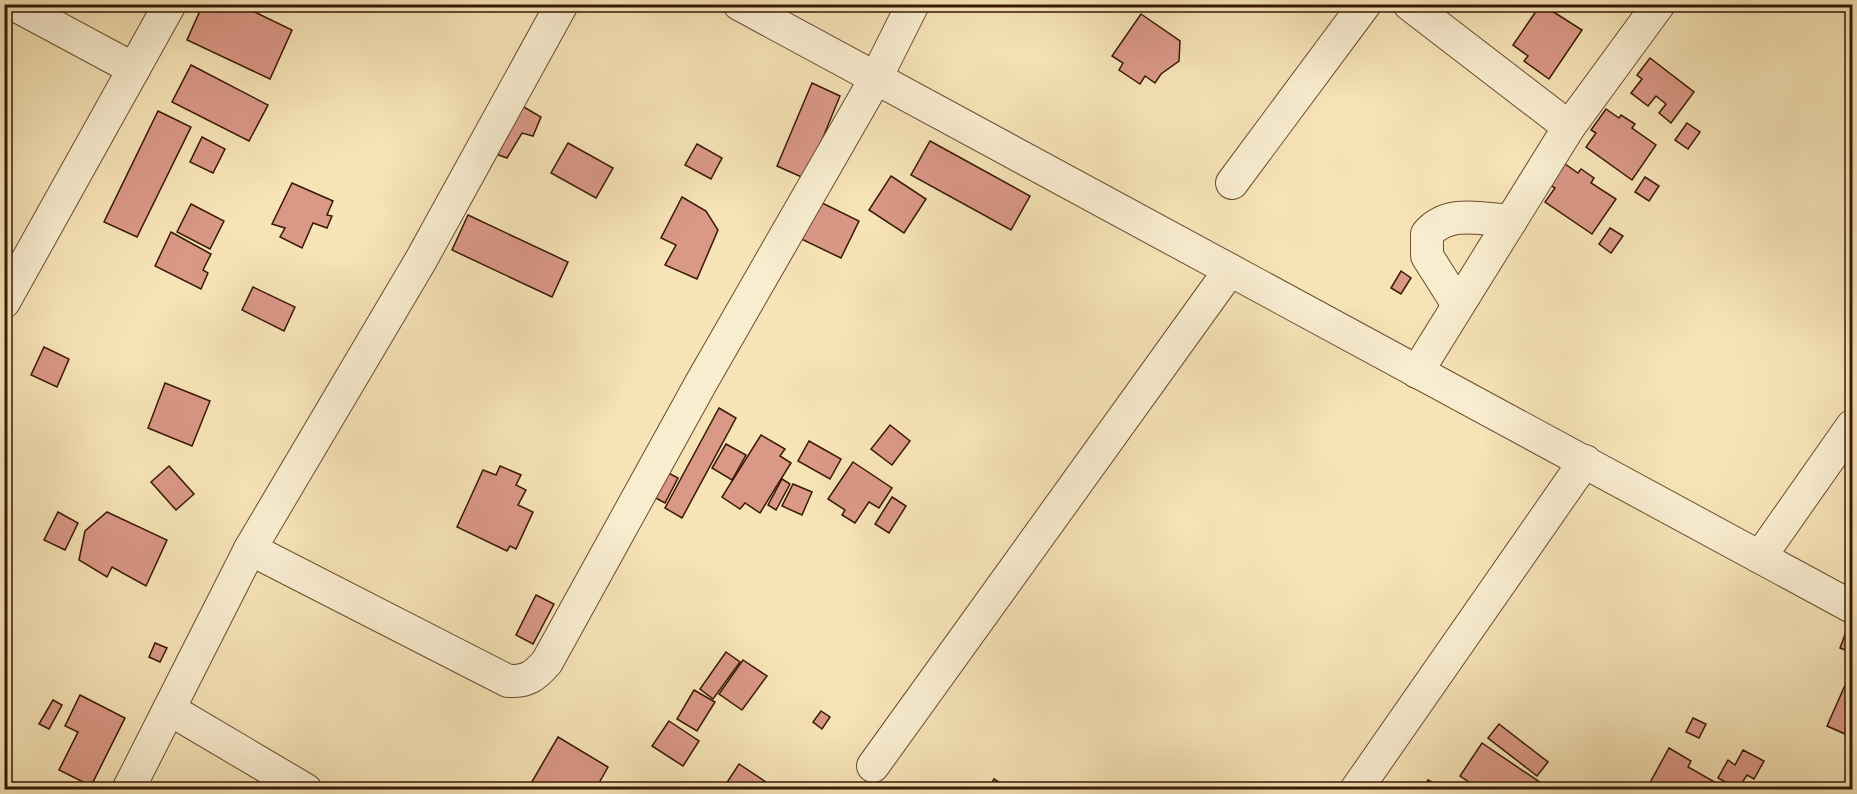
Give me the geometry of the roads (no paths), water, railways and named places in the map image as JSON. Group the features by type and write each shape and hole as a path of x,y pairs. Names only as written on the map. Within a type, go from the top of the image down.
{"street":[{"path":"13,4 134,69"},
{"path":"4,302 170,4"},
{"path":"129,789 250,549 421,260 562,4"},
{"path":"739,4 1852,607"},
{"path":"250,549 508,681 523,682 536,675 547,662 695,394 876,78 914,4"},
{"path":"1232,183 1365,4"},
{"path":"1409,4 1569,127"},
{"path":"1417,372 1569,127 1659,4"},
{"path":"1458,305 1427,256 1427,234 1436,223 1452,217 1511,221"},
{"path":"873,766 1230,270"},
{"path":"1760,557 1852,426"},
{"path":"1356,789 1585,461"},
{"path":"169,710 306,789"}]}
